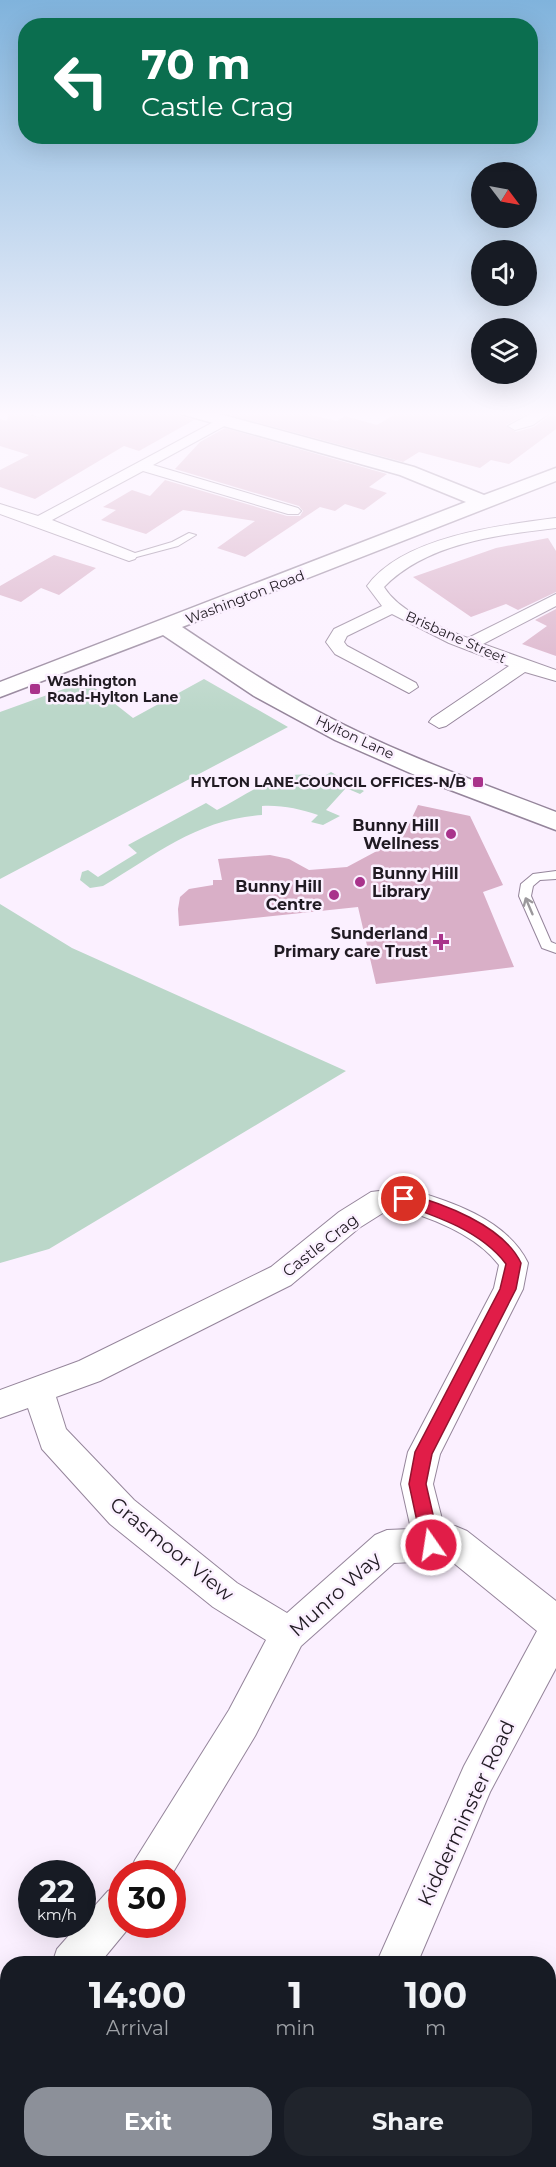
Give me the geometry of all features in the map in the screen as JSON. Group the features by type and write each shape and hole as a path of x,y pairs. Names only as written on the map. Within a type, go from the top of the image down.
{"street":[{"path":"7,511 40,521 129,556"},
{"path":"40,521 58,511"},
{"name":"Washington Road","path":"0,690 465,511"},
{"name":"Brisbane Street","path":"556,524 492,532 407,560 384,574 375,586 376,592 391,608 468,645 521,666 556,676"},
{"path":"468,645 556,599"},
{"name":"Brisbane Street","path":"391,608 340,633 335,642 341,650 410,687"},
{"name":"Hylton Lane","path":"166,627 276,699 337,730 428,771 556,822"},
{"name":"Brisbane Street","path":"440,722 521,666"},
{"name":"Castle Crag","path":"38,1390 89,1371 281,1276 349,1220 381,1200 404,1199 428,1206 484,1233 501,1246 514,1263 508,1289 423,1452 417,1484 431,1545"},
{"path":"0,1404 38,1390"},
{"name":"Grasmoor View","path":"38,1390 53,1438 122,1512 225,1595 288,1634"},
{"name":"Munro Way","path":"158,1860 242,1724 288,1634 387,1547 455,1543 556,1623"},
{"name":"Kidderminster Road","path":"400,1956 477,1779 556,1632"},
{"path":"79,1956 108,1922"}],"lane":[{"path":"129,556 175,544 192,535"},
{"path":"556,875 537,877 527,885 525,896 546,945 556,949"}],"green space":[{"path":"204,679 288,727 0,879 0,712 86,681 133,718"},
{"path":"331,772 364,791 360,794 346,788 326,810 340,816 323,825 311,822 318,815 298,809 262,806 262,815 218,823 198,831 103,886 90,888 80,880 82,872 88,870 98,877 137,853 128,845 206,803 217,810 254,789 281,778 308,775 321,778"},
{"path":"0,904 72,948 346,1071 49,1249 0,1263"}],"building":[{"path":"114,511 181,511 146,534 101,520"},
{"path":"190,511 270,511 287,516 300,516 303,511 314,511 245,557 217,548 255,521"},
{"path":"548,538 556,551 556,592 518,610 506,604 471,617 413,577 496,548"},
{"path":"54,555 96,568 59,595 41,588 21,602 0,595 0,586"},
{"path":"556,609 556,656 522,644 547,626 535,620"},
{"name":"Bunny Hill Centre","path":"418,805 470,816 503,885 483,892 514,967 376,984 358,907 179,926 180,897 189,889 213,885 213,880 222,880 218,859 270,855 289,859 309,870 347,867 403,837"}],"place":[{"name":"Washington Road-Hylton Lane","path":"35,689"},
{"name":"HYLTON LANE-COUNCIL OFFICES-N/B","path":"478,782"},
{"name":"Bunny Hill Wellness","path":"451,834"},
{"name":"Bunny Hill Library","path":"360,882"},
{"name":"Bunny Hill Centre","path":"334,895"},
{"name":"Sunderland Primary care Trust","path":"441,942"}],"route":[{"path":"404,1199 428,1206 484,1233 501,1246 514,1263 508,1289 423,1452 417,1484 431,1545"}]}
